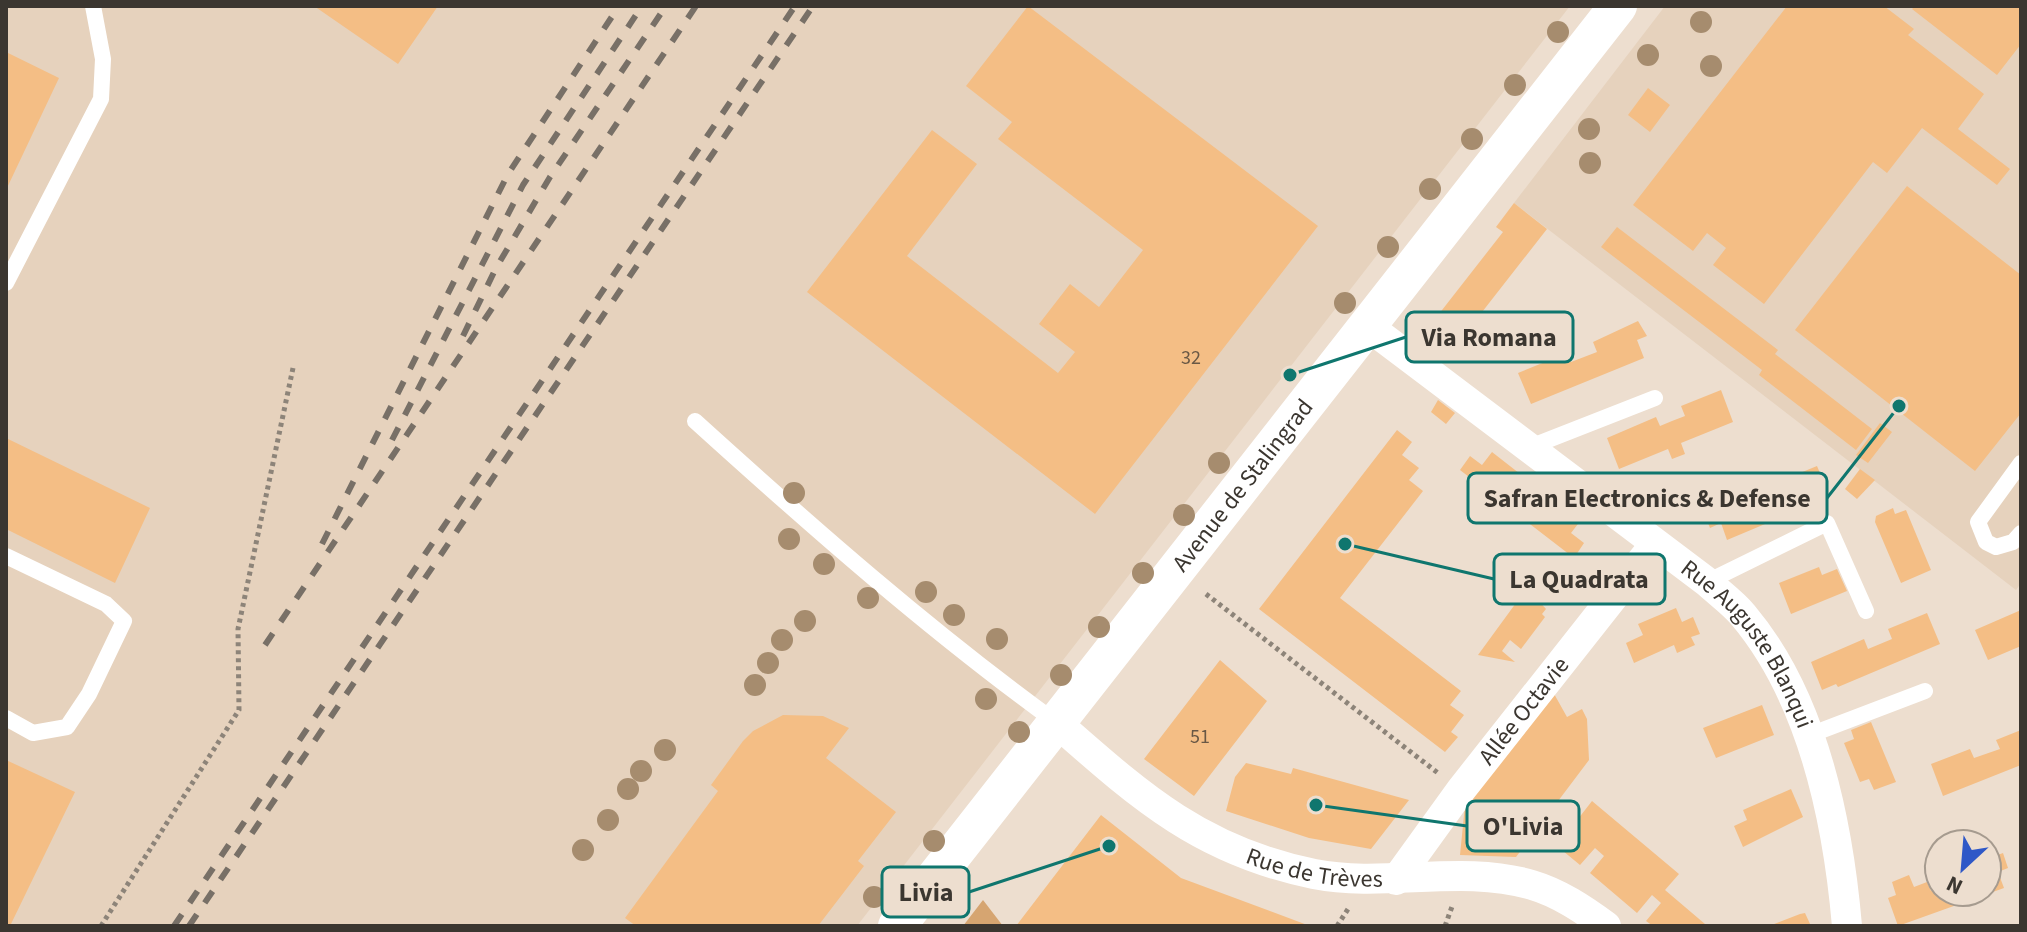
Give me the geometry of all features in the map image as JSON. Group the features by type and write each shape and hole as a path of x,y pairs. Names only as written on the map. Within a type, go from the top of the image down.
{"street":[{"name":"Avenue de Stalingrad","path":"897,926 1618,6"},
{"name":"Rue Auguste Blanqui","path":"1369,327 1707,582 1742,613 1768,648 1826,788 1836,836 1847,926"},
{"name":"Allée Octavie","path":"1396,880 1461,790 1655,544"},
{"name":"Rue de Trèves","path":"1057,723 1145,801 1204,836 1265,862 1315,874 1396,880 1462,878 1530,884 1584,909 1606,926"}],"lane":[{"path":"6,283 101,99 103,59 93,6"},
{"path":"1530,447 1655,398"},
{"path":"695,421 846,558 967,657 1057,723"},
{"path":"2021,463 1978,522 1986,542 1996,547 2013,542 2021,533"},
{"path":"1707,582 1827,523 1866,611"},
{"path":"6,556 106,604 124,621 89,694 67,727 33,733 6,718"},
{"path":"1807,736 1925,691"}],"path":[{"path":"101,926 239,710 238,629 293,368"},
{"path":"1206,594 1461,790"}],"shaded area":[{"path":"6,6 1570,6 857,926 6,926"},
{"path":"1665,6 2021,6 2021,583 2016,590 1514,203"},
{"path":"983,900 1003,926 963,926"}],"building":[{"path":"314,6 438,6 398,64"},
{"path":"1028,6 1318,226 1095,514 807,292 932,130 977,164 907,256 1058,373 1075,352 1039,324 1070,284 1099,307 1143,250 998,139 1012,122 966,86"},
{"path":"1787,6 1884,6 1914,29 1908,35 1984,94 1958,129 2010,169 1997,185 1922,128 1887,173 1873,162 1764,304 1713,265 1726,248 1707,233 1693,251 1633,205"},
{"path":"1915,6 2021,6 2021,44 1997,75 1912,9"},
{"path":"6,52 59,78 6,190"},
{"path":"1648,88 1670,105 1650,132 1628,115"},
{"path":"1907,186 2021,275 2021,413 1975,471 1795,330"},
{"path":"1514,203 1547,229 1454,348 1428,328 1503,232 1496,227"},
{"path":"1617,227 1778,350 1775,354 1872,429 1856,450 1759,375 1762,370 1601,247"},
{"path":"1638,321 1647,336 1637,340 1644,358 1531,404 1518,373 1567,353 1571,362 1597,352 1593,342"},
{"path":"1721,390 1733,422 1681,443 1685,454 1672,459 1668,449 1619,469 1607,438 1656,417 1660,426 1685,416 1681,406"},
{"path":"1438,400 1455,413 1446,424 1431,412"},
{"path":"1880,423 1892,432 1868,463 1856,455"},
{"path":"1397,430 1412,442 1402,455 1419,468 1409,480 1423,491 1340,598 1461,691 1450,705 1464,715 1451,732 1458,737 1445,752 1259,609"},
{"path":"6,438 150,508 115,583 6,529"},
{"path":"1492,452 1524,477 1519,484 1540,501 1547,494 1581,520 1571,533 1584,543 1574,558 1460,470 1470,456 1482,465"},
{"path":"1817,466 1830,497 1727,540 1721,523 1710,528 1704,513 1753,492 1757,502 1782,491 1778,482"},
{"path":"1860,469 1875,480 1857,499 1845,489"},
{"path":"1893,508 1895,514 1906,510 1931,570 1901,583 1875,522 1876,516"},
{"path":"1819,567 1822,575 1837,569 1847,591 1791,614 1779,583"},
{"path":"1527,588 1546,609 1542,614 1545,617 1521,649 1510,640 1502,651 1515,662 1478,655"},
{"path":"1676,608 1682,622 1693,617 1700,634 1691,637 1695,645 1677,653 1674,645 1634,663 1626,643 1643,635 1638,624"},
{"path":"2021,610 2021,646 1988,660 1975,630"},
{"path":"1927,613 1940,644 1838,687 1836,684 1822,690 1811,662 1864,639 1868,649 1892,639 1888,629"},
{"path":"1220,660 1267,701 1194,796 1144,759"},
{"path":"1553,692 1567,717 1582,709 1587,719 1589,760 1516,857 1460,855 1465,805"},
{"path":"1762,705 1774,735 1716,758 1703,728"},
{"path":"783,715 823,716 849,728 826,758 896,812 858,861 864,866 818,926 636,926 625,918 718,791 711,785 743,741 753,731"},
{"path":"1871,722 1896,782 1874,790 1869,779 1860,782 1844,743 1854,739 1851,730"},
{"path":"2021,730 2021,765 1943,796 1931,764 1970,749 1974,758 2000,749 1996,740"},
{"path":"6,760 75,792 10,926 6,926"},
{"path":"1246,763 1291,774 1293,768 1409,800 1371,849 1309,838 1226,811 1235,777"},
{"path":"1791,789 1803,817 1743,847 1734,826 1747,820 1743,810"},
{"path":"1592,801 1679,874 1665,890 1705,924 1703,926 1653,926 1646,921 1661,903 1652,895 1637,913 1590,873 1604,856 1595,848 1580,865 1557,846"},
{"path":"1101,815 1181,878 1310,926 1016,926"},
{"path":"2003,853 2008,868 2003,870"},
{"path":"1909,875 1914,887 1923,884 1923,908 1948,908 1898,926 1888,898 1896,895 1892,882"},
{"path":"1805,913 1811,926 1769,926 1800,914"}],"railway":[{"path":"322,544 508,174 619,6"},
{"path":"392,440 523,185 642,6"},
{"path":"463,336 496,268 550,177 666,6"},
{"path":"265,645 696,6"},
{"path":"174,926 795,6"},
{"path":"189,926 813,6"}],"place":[{"name":"Via Romana","path":"1290,375"},
{"name":"Safran Electronics & Defense","path":"1899,406"},
{"name":"La Quadrata","path":"1345,544"},
{"name":"O'Livia","path":"1316,805"},
{"name":"Livia","path":"1109,846"}]}
